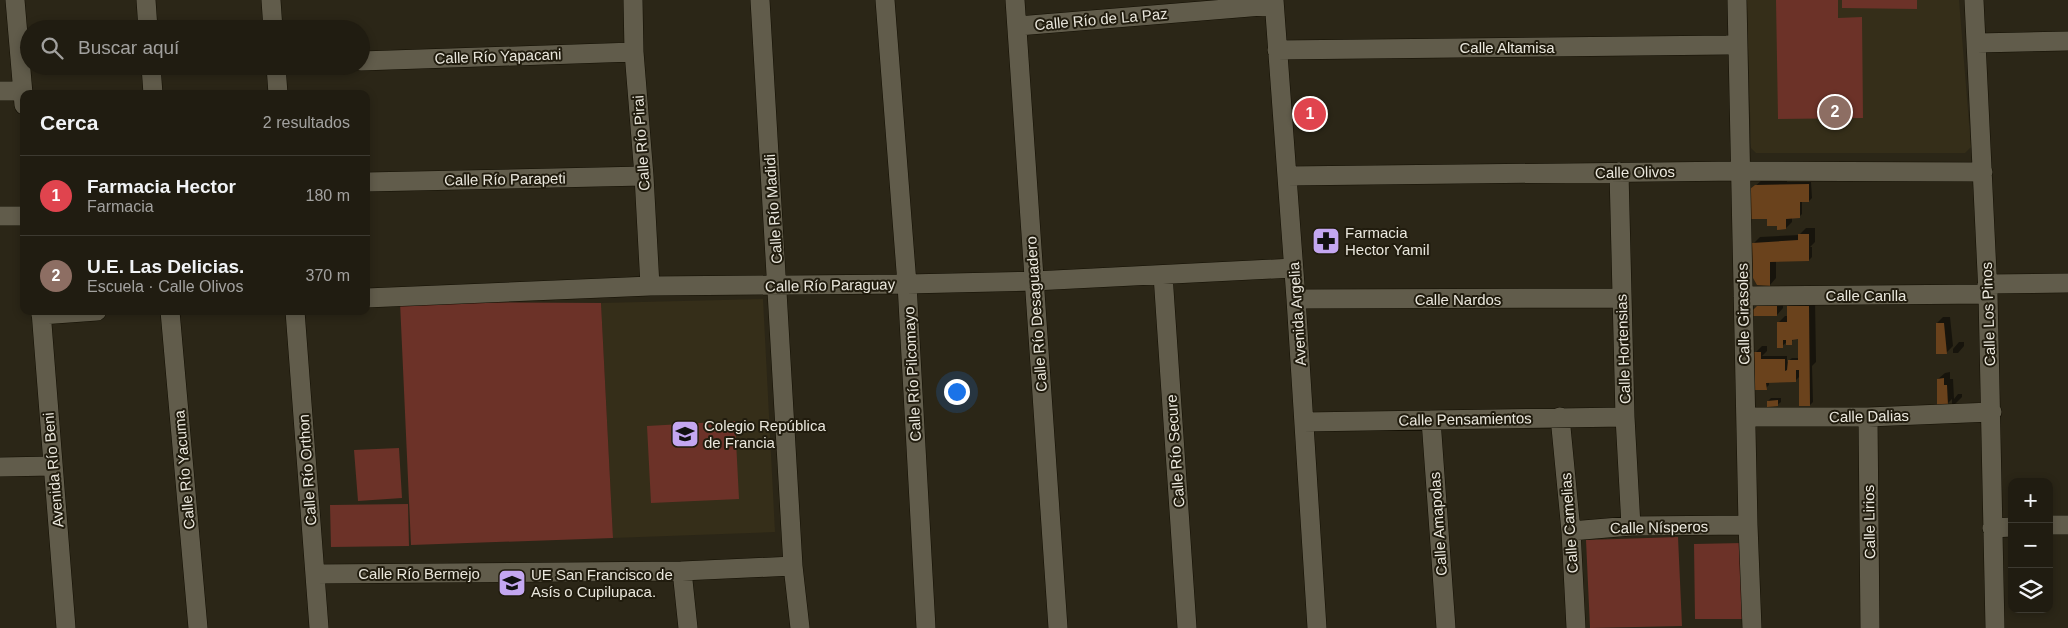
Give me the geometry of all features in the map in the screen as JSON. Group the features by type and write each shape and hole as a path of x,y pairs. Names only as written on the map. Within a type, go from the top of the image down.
{"street":[{"path":"15,0 20,61"},
{"path":"146,0 147,20"},
{"path":"271,0 272,20"},
{"name":"Calle Río Pirai","path":"633,0 634,52 644,176 650,286"},
{"name":"Calle Río Madidi","path":"760,0 793,566 800,628"},
{"name":"Calle Río Pilcomayo","path":"885,0 907,284 926,628"},
{"name":"Calle Río Desaguadero","path":"1015,0 1058,628"},
{"name":"Calle Girasoles","path":"1737,0 1748,525 1752,628"},
{"name":"Calle Los Pinos","path":"1974,0 1988,289 1995,628"},
{"name":"Calle Río de La Paz","path":"1018,26 1274,3"},
{"name":"Avenida Argelia","path":"1274,3 1296,299 1317,628"},
{"path":"1977,43 2068,41"},
{"name":"Calle Altamisa","path":"1277,50 1737,44"},
{"name":"Calle Río Yapacani","path":"370,61 634,52"},
{"path":"21,75 22,90"},
{"path":"152,75 153,90"},
{"path":"277,75 278,90"},
{"path":"0,91 20,97"},
{"name":"Calle Olivos","path":"1287,176 1740,171 1983,172"},
{"name":"Calle Hortensias","path":"1619,172 1625,418 1631,526"},
{"name":"Calle Río Parapeti","path":"370,182 644,176"},
{"path":"0,216 20,216"},
{"name":"Calle Río Paraguay","path":"370,298 650,286 778,286 1034,281 1293,268"},
{"name":"Calle Río Secure","path":"1163,275 1187,628"},
{"name":"Calle Canlla","path":"1743,296 1988,289 2068,283"},
{"name":"Calle Nardos","path":"1296,299 1621,298"},
{"name":"Avenida Río Beni","path":"41,315 66,628"},
{"name":"Calle Río Yacuma","path":"170,315 198,628"},
{"name":"Calle Río Orthon","path":"295,315 319,628"},
{"name":"Calle Dalias","path":"1746,417 1868,417 1992,412"},
{"name":"Calle Pensamientos","path":"1304,422 1560,417 1625,418"},
{"name":"Calle Camelias","path":"1560,417 1571,531 1576,628"},
{"name":"Calle Lirios","path":"1868,417 1870,628"},
{"name":"Calle Amapolas","path":"1430,420 1446,628"},
{"path":"0,467 53,466"},
{"name":"Calle Nísperos","path":"1571,531 1631,526 1748,525"},
{"path":"2053,526 2068,525"},
{"path":"1992,528 2008,527"},
{"name":"Calle Río Bermejo","path":"315,574 682,571 793,566"},
{"path":"682,571 688,628"}],"shaded area":[{"path":"1747,0 1959,0 1971,147 1965,153 1756,153 1751,148"},
{"path":"1776,0 1838,0 1838,18 1862,17 1863,118 1778,119"},
{"path":"1842,0 1917,0 1917,9 1842,8"},
{"path":"763,299 775,532 613,538 601,303"},
{"path":"400,302 601,303 613,538 411,545"},
{"path":"735,421 739,499 651,503 647,426"},
{"path":"399,448 402,498 358,501 354,450"},
{"path":"408,504 409,546 331,547 330,505"},
{"path":"1678,537 1682,626 1590,628 1586,540"},
{"path":"1743,543 1744,619 1695,619 1694,544"}],"building":[{"path":"1809,184 1809,202 1800,202 1800,218 1786,219 1786,229 1777,230 1777,226 1767,226 1767,219 1751,219 1750,189 1755,185"},
{"path":"1798,234 1809,234 1809,261 1770,262 1770,286 1757,285 1753,278 1752,243 1798,240"},
{"path":"1757,306 1777,306 1777,316 1753,316 1753,310"},
{"path":"1787,306 1809,306 1810,406 1799,406 1799,370 1796,370 1796,382 1766,383 1767,390 1755,390 1754,352 1761,352 1761,359 1785,359 1785,371 1787,370 1788,360 1798,360 1798,339 1792,340 1792,345 1786,345 1786,340 1783,340 1783,348 1777,348 1777,322 1787,322"},
{"path":"1936,323 1944,323 1947,354 1936,354"},
{"path":"1944,378 1944,385 1947,385 1948,405 1937,405 1937,379"},
{"path":"1778,400 1778,406 1767,407 1767,401"}],"place":[{"name":"U.E. Las Delicias.","path":"1835,112"},
{"name":"Farmacia Hector","path":"1310,114"},
{"name":"Farmacia Hector Yamil","path":"1326,241"},
{"name":"Colegio República de Francia","path":"685,434"},
{"name":"UE San Francisco de Asís o Cupilupaca.","path":"512,583"}]}
